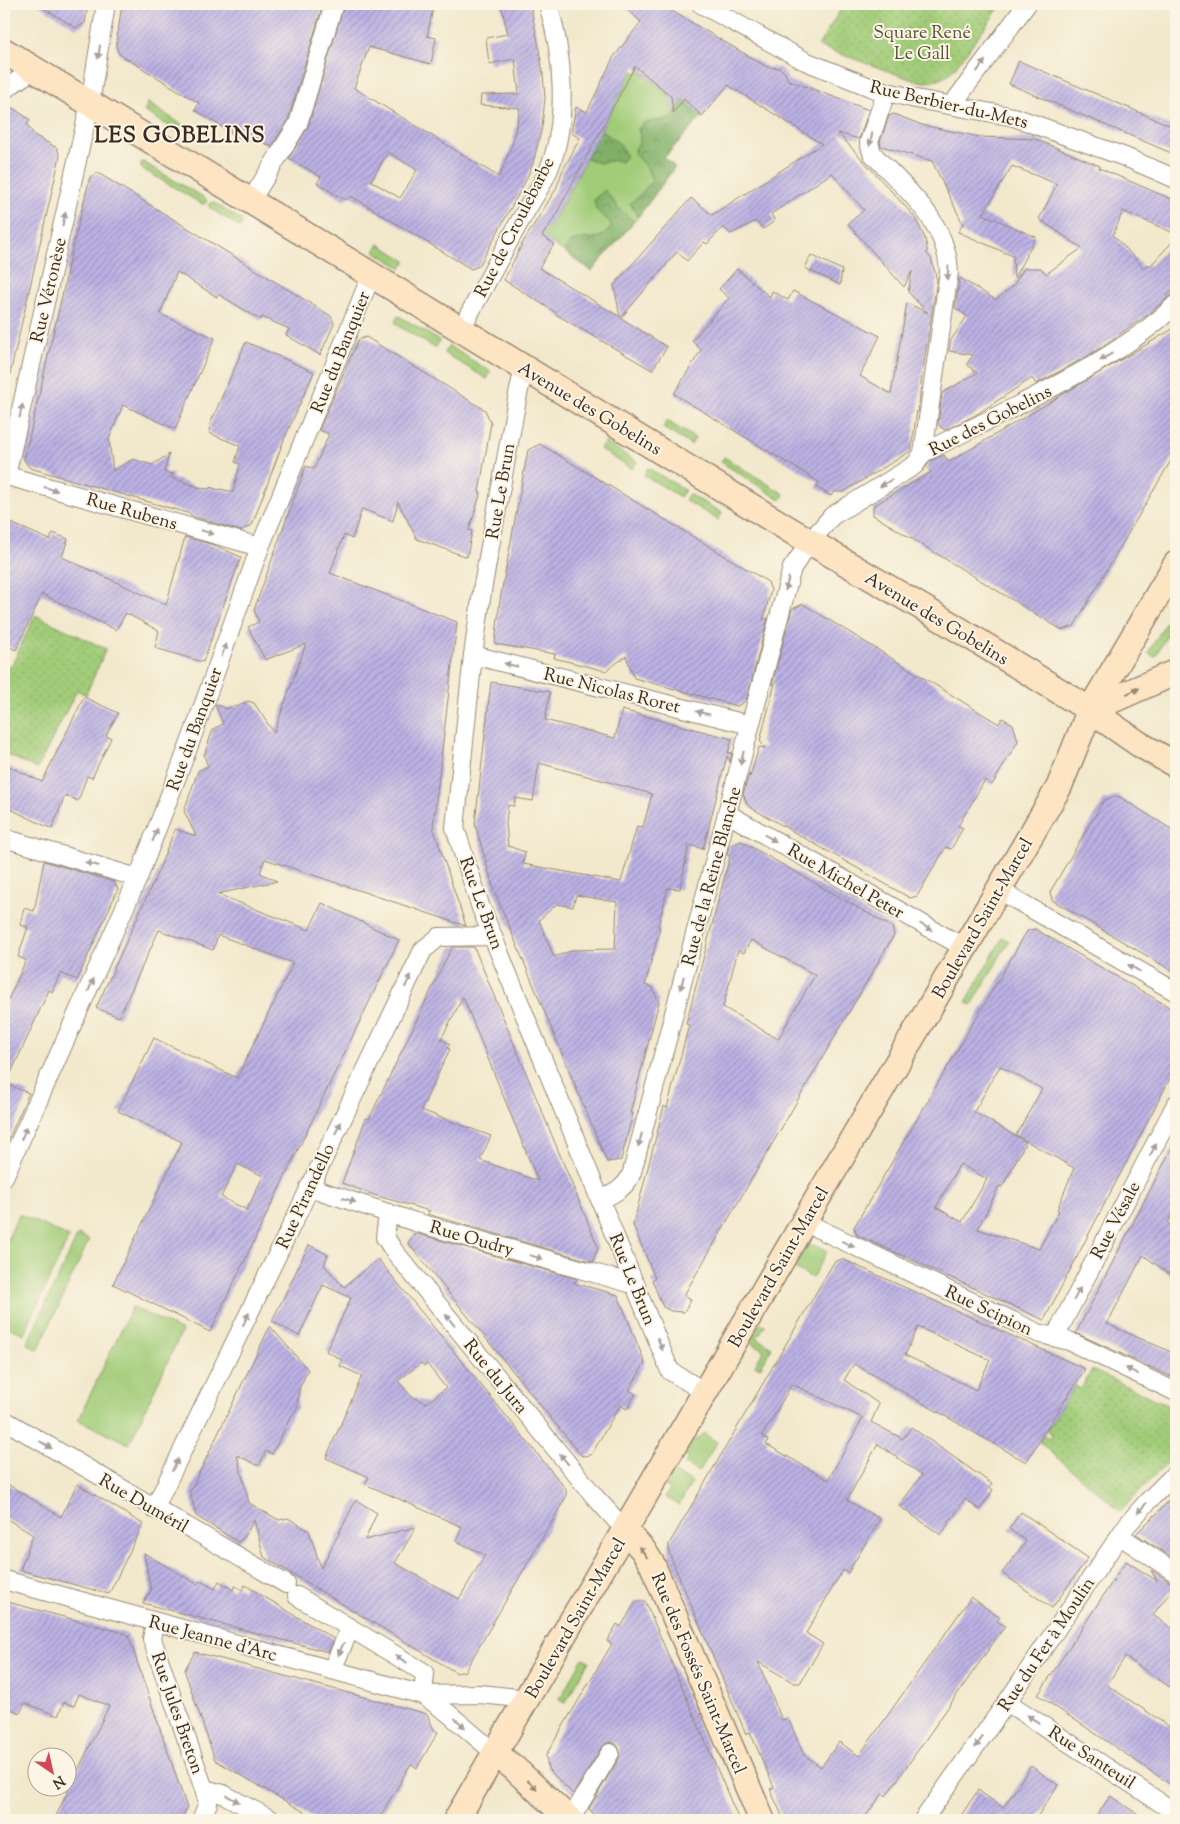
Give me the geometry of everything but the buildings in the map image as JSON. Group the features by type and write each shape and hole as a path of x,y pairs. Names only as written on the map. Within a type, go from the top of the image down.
{"main road":[{"name":"Avenue des Gobelins","path":"4,51 810,542 1090,710 1139,744 1176,765"},
{"name":"Boulevard Saint-Marcel","path":"456,1820 1059,787 1090,710 1174,573"},
{"path":"1090,710 1176,672"},
{"name":"Rue des Fossés Saint-Marcel","path":"626,1531 643,1550 652,1564 762,1820"},
{"path":"496,1754 514,1768 570,1820"}],"street":[{"name":"Rue Véronèse","path":"5,476 90,103 106,4"},
{"path":"250,202 298,124 334,4"},
{"name":"Rue de Croulebarbe","path":"461,330 549,169 558,136 562,106 560,65 548,4"},
{"name":"Rue Berbier-du-Mets","path":"701,4 805,61 886,92 1014,116 1126,157 1176,179"},
{"path":"952,105 1027,4"},
{"path":"4,90 34,70"},
{"path":"886,92 869,142 869,148 872,154 931,218 940,232 946,247 948,260 949,272 923,453"},
{"name":"Rue du Banquier","path":"4,1177 138,878 191,740 260,547 372,276"},
{"name":"Rue des Gobelins","path":"810,542 832,516 915,466 923,453 1059,385 1122,347 1169,312 1176,304"},
{"name":"Rue Le Brun","path":"524,368 483,584 473,655 455,828 493,936 670,1371 706,1392"},
{"name":"Rue Rubens","path":"5,476 260,547"},
{"name":"Rue de la Reine Blanche","path":"601,1200 625,1185 632,1172 792,568 810,542"},
{"name":"Rue Nicolas Roret","path":"473,655 750,725"},
{"name":"Rue Michel Peter","path":"728,814 965,948"},
{"path":"4,838 138,878"},
{"path":"999,890 1176,992"},
{"name":"Rue Pirandello","path":"154,1509 423,950 438,937 493,936"},
{"name":"Rue Vésale","path":"1054,1337 1176,1104"},
{"name":"Rue Oudry","path":"309,1188 636,1286"},
{"name":"Rue du Jura","path":"388,1213 385,1237 394,1252 595,1497 626,1531"},
{"name":"Rue Scipion","path":"804,1222 1038,1332 1069,1341 1176,1392"},
{"name":"Rue Duméril","path":"4,1420 292,1590 350,1628 425,1673 422,1694"},
{"name":"Rue du Fer à Moulin","path":"923,1820 1139,1510 1176,1474"},
{"path":"1120,1536 1176,1573"},
{"name":"Rue Jeanne d'Arc","path":"4,1580 422,1694 480,1694 528,1699"},
{"name":"Rue Jules Breton","path":"156,1623 152,1639 204,1790 223,1794 272,1820"},
{"path":"332,1670 350,1628"},
{"name":"Rue Jeanne d'Arc","path":"422,1694 448,1713 496,1754"},
{"name":"Rue Santeuil","path":"1007,1702 1176,1813"},
{"path":"570,1820 610,1753"},
{"path":"201,1820 208,1803 204,1790"}],"green space":[{"name":"Square René Le Gall","path":"844,4 1002,4 954,69 938,80 927,82 916,81 818,46"},
{"path":"639,70 679,103 702,116 664,158 675,167 638,217 592,271 531,229 540,215 551,223 556,216 632,71 637,73"},
{"path":"684,99 702,116 664,158 675,167 638,217 630,203 652,181 647,168 635,155 635,149 640,139 638,129 643,123 670,119"},
{"path":"148,103 184,126 179,132 144,111"},
{"path":"601,130 620,144 626,156 621,162 616,160 599,163 586,158"},
{"path":"143,162 206,199 206,203 202,204 141,168 141,163"},
{"path":"605,190 621,211 634,221 592,271 564,251 572,242 603,235 612,226 596,210 594,199"},
{"path":"213,202 242,221 241,227 210,208 209,205"},
{"path":"379,244 406,261 401,268 374,251"},
{"path":"399,316 440,341 435,348 397,325 395,321"},
{"path":"449,346 491,372 487,379 444,353"},
{"path":"667,421 695,438 691,445 663,428"},
{"path":"605,442 637,462 632,469 600,449"},
{"path":"724,457 784,494 781,500 721,462"},
{"path":"648,468 685,490 680,497 644,475"},
{"path":"689,494 722,513 718,520 685,500"},
{"path":"1176,605 1176,619 1155,657 1148,653"},
{"path":"35,615 106,649 86,695 77,690 37,769 4,753 4,665 11,667"},
{"path":"1003,937 1009,941 972,1005 966,1002"},
{"path":"19,1214 69,1237 24,1334 4,1325 4,1247"},
{"path":"78,1235 89,1240 38,1350 27,1344"},
{"path":"813,1245 827,1251 812,1278 793,1267 804,1248"},
{"path":"132,1307 182,1331 129,1444 78,1420"},
{"path":"760,1323 765,1325 757,1338 772,1347 760,1368 755,1365 764,1350 749,1341"},
{"path":"1092,1370 1176,1409 1176,1454 1120,1511 1039,1442 1043,1435 1050,1439 1053,1435 1047,1430 1075,1385 1081,1388"},
{"path":"703,1433 717,1442 699,1472 685,1464 688,1458 683,1455 693,1439 697,1441"},
{"path":"673,1472 692,1482 679,1505 665,1497 670,1489 665,1486"},
{"path":"583,1658 589,1661 565,1703 559,1700"}],"district":[{"name":"LES GOBELINS","path":"180,134"}]}
